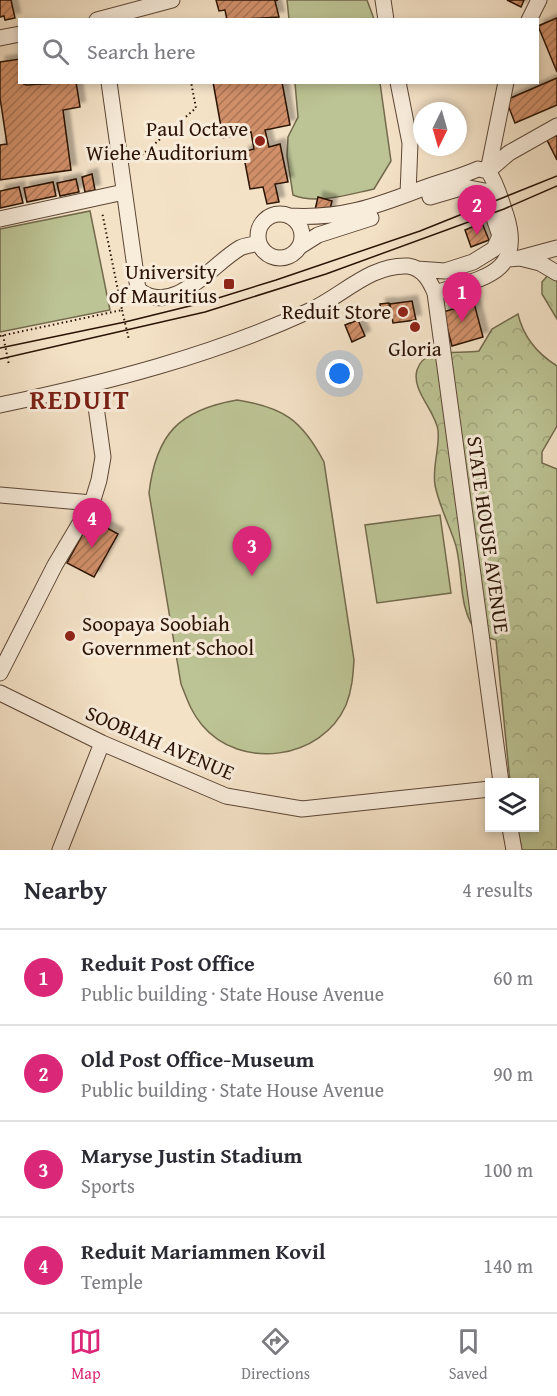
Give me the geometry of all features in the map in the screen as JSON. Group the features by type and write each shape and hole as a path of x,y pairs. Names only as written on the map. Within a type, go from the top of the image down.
{"street":[{"path":"103,18 172,0"},
{"path":"383,0 386,18"},
{"path":"530,18 539,0"},
{"path":"0,38 18,34"},
{"path":"109,84 138,289 147,296 167,297 184,291 242,247 259,243"},
{"path":"398,84 410,142 408,194"},
{"path":"506,84 488,171 512,233 514,258"},
{"path":"488,171 509,153 557,126"},
{"path":"376,207 395,190 410,162"},
{"path":"0,405 93,385 217,346 311,310 370,274 407,266 445,271 472,262 495,249 500,236 485,191 464,187 441,192 392,212 318,235 299,247 292,255 277,258 264,252 259,243 257,231 265,219 279,213 317,218 350,214 376,207 478,169 488,171"},
{"path":"0,219 124,192"},
{"path":"289,216 302,230 299,247"},
{"path":"417,269 427,277 435,293 500,269 514,258 557,248"},
{"path":"514,258 540,263 557,273"},
{"name":"STATE HOUSE AVENUE","path":"435,293 500,778"},
{"path":"0,673 55,565 92,503 103,458 93,385"},
{"path":"0,495 92,503"},
{"name":"SOOBIAH AVENUE","path":"0,693 102,743 226,796 302,809 485,789"},
{"path":"60,850 102,743"},
{"path":"511,832 514,850"}],"path":[{"path":"122,173 196,108 191,84"},
{"path":"99,198 129,340"},
{"path":"9,365 1,336 122,310"}],"green space":[{"path":"287,0 367,0 374,18 289,18"},
{"path":"295,84 380,84 391,161 374,189 322,199 293,195 287,156 288,137 298,117"},
{"path":"90,211 110,310 0,332 0,229"},
{"path":"557,265 557,319 542,294 542,282"},
{"path":"518,314 532,344 557,366 557,426 542,452 542,463 557,469 557,850 516,850 514,832 539,832 539,778 510,778 496,640 478,634 467,613 456,546 435,485 438,430 433,415 417,385 416,377 421,362 427,357 435,354 479,351 492,329"},
{"path":"237,400 267,407 290,418 308,436 324,462 354,660 348,699 334,724 319,738 300,748 279,753 258,753 237,749 218,740 202,725 192,710 181,684 149,493 152,472 158,455 174,428 200,410"},
{"path":"440,515 451,593 377,603 365,525"}],"building":[{"path":"0,0 11,0 15,18 5,20 4,16 0,17"},
{"path":"216,0 278,0 275,1 279,17 227,18 225,10 219,11"},
{"path":"507,0 524,0 521,7"},
{"path":"557,18 557,72 539,28 539,26"},
{"path":"18,59 18,84 76,84 80,107 63,110 71,170 0,180 0,145 7,144 0,98 0,62"},
{"path":"557,78 557,105 515,123 506,100"},
{"name":"Paul Octave Wiehe Auditorium","path":"213,84 282,84 290,125 265,130 269,147 280,144 288,182 275,184 279,202 267,204 263,187 250,189 243,152 254,149 251,132 223,138"},
{"path":"557,135 557,160 547,140"},
{"path":"92,174 95,190 85,192 82,177"},
{"path":"76,179 79,192 60,196 57,183"},
{"path":"53,182 56,196 27,202 24,188"},
{"path":"19,187 23,203 0,208 0,191"},
{"path":"318,197 332,201 329,213 315,210"},
{"path":"482,223 489,240 471,247 465,230"},
{"name":"Reduit Store","path":"412,301 416,320 393,323 390,304"},
{"path":"389,303 390,309 381,311 380,304"},
{"path":"474,303 483,337 452,346 443,312"},
{"path":"358,320 365,336 352,342 345,325"},
{"path":"91,519 118,534 94,577 67,563"}],"tram line":[{"path":"0,348 125,322 202,303 420,231 557,176"},
{"path":"0,359 205,312 326,274 504,209 557,186"}],"place":[{"name":"Paul Octave Wiehe Auditorium","path":"260,141"},
{"name":"Old Post Office-Museum","path":"477,235"},
{"name":"University of Mauritius","path":"229,284"},
{"name":"Reduit Store","path":"403,312"},
{"name":"Reduit Post Office","path":"462,322"},
{"name":"Gloria","path":"415,327"},
{"name":"Reduit Mariammen Kovil","path":"92,548"},
{"name":"Maryse Justin Stadium","path":"252,576"},
{"name":"Soopaya Soobiah Government School","path":"70,636"}],"district":[{"name":"REDUIT","path":"80,400"}]}
